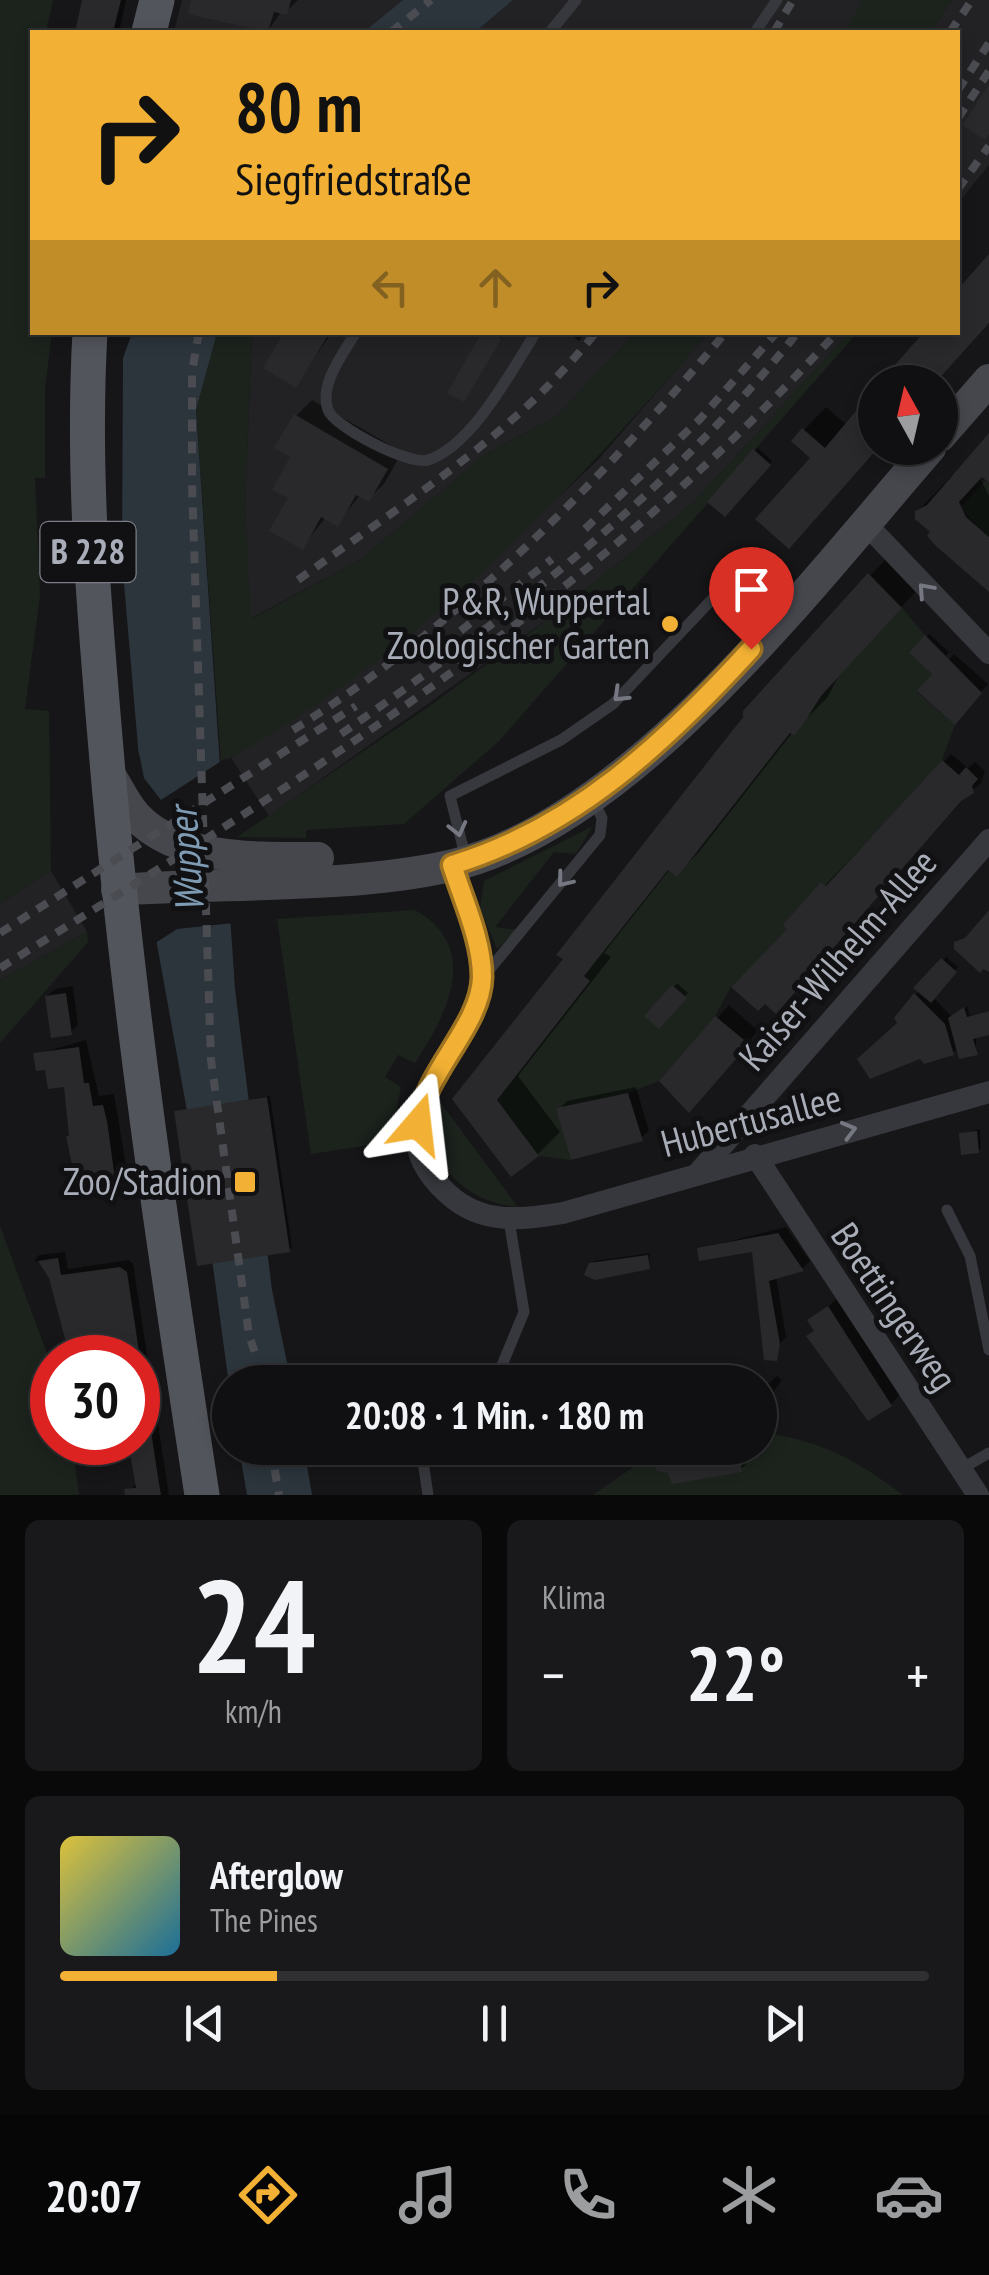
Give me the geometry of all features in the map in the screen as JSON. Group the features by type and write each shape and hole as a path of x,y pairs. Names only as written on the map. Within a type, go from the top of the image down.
{"main road":[{"path":"150,30 157,0"},
{"name":"B 228","path":"90,335 85,483 108,771 130,889 148,1149 202,1495"}],"street":[{"path":"958,415 989,380"},
{"path":"130,889 263,870 396,875 459,863 528,835 592,798 652,750 794,602 915,465"},
{"path":"864,523 989,653"},
{"path":"108,771 138,818 167,838 263,870"},
{"name":"Kaiser-Wilhelm-Allee","path":"700,1171 989,840"},
{"path":"459,863 482,979 474,1008 421,1104 419,1141 430,1173 453,1198 480,1214 520,1219"},
{"name":"Hubertusallee","path":"520,1219 989,1092"},
{"name":"Boettingerweg","path":"755,1156 978,1495"}],"lane":[{"path":"552,30 576,0"},
{"path":"756,30 777,0"},
{"path":"354,335 327,390 328,411 339,423 415,461 429,460 470,429 532,335"},
{"path":"459,863 450,796 561,740 613,704 735,576 750,570 767,578 794,602"},
{"path":"482,979 600,835 602,818 592,798"},
{"path":"947,1210 970,1256 989,1350"},
{"path":"502,1365 524,1312 520,1219"},
{"path":"960,1469 989,1452"},
{"path":"424,1465 428,1495"}],"shaded area":[{"path":"0,0 53,0 46,30 30,30 27,117 30,335 52,335 45,388 45,478 35,478 40,595 25,709 49,711 51,871 0,904"},
{"path":"182,0 869,0 850,30 174,30"},
{"path":"862,0 952,0 932,30 846,30"},
{"path":"952,0 989,0 989,165 960,201 960,30 932,30"},
{"path":"216,335 252,335 245,506 251,619 360,560 486,454 557,416 633,335 706,335 543,513 422,625 291,722 221,763 196,410"},
{"path":"252,335 633,335 557,416 486,454 360,560 250,619 245,506"},
{"path":"706,335 847,335 695,501 555,614 269,816 231,758 368,666 491,560 598,460"},
{"path":"847,335 855,335 499,741 404,824 306,830 306,838 237,837 427,708 555,614 695,501"},
{"path":"985,481 989,484 989,537 960,508"},
{"path":"902,608 925,635 910,654 932,674 917,692 955,725 942,760 826,886 821,882 787,929 731,987 715,1016 659,1081 628,1093 557,1108 571,1160 539,1156 497,1100 590,981 584,976 668,870 677,877 790,733 794,736 821,696"},
{"path":"593,826 576,854 554,852 495,927 517,930 497,949 480,908 484,881"},
{"path":"51,871 87,932 0,980 0,904"},
{"path":"415,910 436,925 448,943 453,962 452,982 438,1024 415,1063 398,1055 385,1077 401,1087 390,1142 311,1154 277,919"},
{"path":"87,932 88,942 0,1043 0,980"},
{"path":"438,1099 518,1207 478,1196 450,1173 436,1140"},
{"path":"0,1226 40,1335 30,1335 30,1465 75,1465 79,1495 0,1495"},
{"path":"777,1435 837,1454 903,1495 593,1495 636,1465 777,1465"}],"water":[{"path":"403,0 513,0 477,30 366,30"},
{"name":"Wupper","path":"131,335 216,335 196,410 235,989 272,1290 287,1365 226,1365 207,1222 153,922 122,560 123,358"},
{"path":"242,1465 307,1465 312,1495 247,1495"}],"pier":[{"path":"139,753 144,778 161,800 226,758 234,923 177,929 157,942 154,952 135,754"}],"building":[{"path":"82,0 121,0 114,30 75,30"},
{"path":"191,0 291,0 287,15 274,12 269,30 188,14"},
{"path":"989,85 989,134 985,140 962,125"},
{"path":"989,254 989,323 951,365 895,365 921,335 960,335 960,287"},
{"path":"282,335 328,335 296,388 263,368"},
{"path":"480,335 502,338 464,402 447,393"},
{"path":"858,408 858,465 863,465 789,549 755,519 810,458 791,441 802,428 825,448"},
{"path":"294,414 388,469 369,502 356,495 338,527 321,517 303,550 269,531 288,498 272,490 290,457 274,448"},
{"path":"989,433 989,483 982,477 959,502 966,517 989,537 989,592 936,546 927,536 930,532 915,519 915,511 927,505"},
{"path":"753,449 771,465 725,517 707,502"},
{"path":"868,573 902,608 821,696 794,736 790,733 677,877 668,870 584,976 590,981 497,1100 539,1156 511,1177 452,1099 563,959 556,955 743,717 743,711"},
{"path":"925,635 982,693 955,725 917,691 932,674 909,653"},
{"path":"942,760 959,775 966,767 978,779 972,786 974,793 961,801 776,1014 765,1004 758,1011 731,987 787,929 783,925 821,882 826,886"},
{"path":"989,910 989,972 983,969 980,973 954,949 954,942 965,938"},
{"path":"941,958 957,972 931,1003 913,988"},
{"path":"672,985 687,998 659,1029 644,1016"},
{"path":"66,993 72,1035 51,1038 45,996"},
{"path":"914,993 945,1024 954,1055 924,1064 920,1059 870,1079 857,1059 897,1023 894,1018"},
{"path":"964,1007 967,1017 989,1011 989,1035 973,1039 978,1055 959,1059 948,1018"},
{"path":"715,1016 749,1044 689,1113 659,1081"},
{"path":"79,1047 84,1083 89,1083 93,1106 103,1105 116,1186 78,1194 66,1136 64,1087 48,1089 45,1070 36,1071 33,1053"},
{"path":"628,1093 643,1141 571,1160 556,1108"},
{"name":"Zoo/Stadion","path":"267,1097 290,1252 197,1266 174,1111"},
{"path":"977,1131 979,1153 961,1155 959,1133"},
{"path":"778,1233 804,1271 769,1281 780,1344 777,1361 764,1360 752,1252 699,1261 697,1248"},
{"path":"648,1255 650,1269 595,1280 584,1275 589,1263"},
{"path":"58,1258 61,1275 120,1267 127,1272 137,1335 64,1335 49,1278 38,1261"},
{"path":"828,1306 892,1406 868,1421 806,1336 814,1331 807,1320"},
{"path":"132,1465 156,1465 161,1495 125,1495 124,1489 136,1488"},
{"path":"654,1465 741,1465 742,1472 672,1484 668,1473 657,1471"}],"railway":[{"path":"394,30 431,0"},
{"path":"775,30 793,0"},
{"path":"951,30 972,0"},
{"path":"960,87 989,43"},
{"path":"960,115 989,71"},
{"path":"960,186 989,146"},
{"path":"198,335 192,372 192,484 211,1060 249,1335 257,1359"},
{"path":"298,580 494,435 564,369 593,335"},
{"path":"293,730 413,645 525,548 629,443 723,335"},
{"path":"585,529 700,419 774,335"},
{"path":"341,734 465,645 584,550 696,446 795,335"},
{"path":"0,968 334,754 545,602 646,519 743,429 834,335"},
{"path":"426,658 552,559"},
{"path":"0,933 356,706"},
{"path":"274,1465 279,1495"}],"place":[{"name":"P&R, Wuppertal Zoologischer Garten","path":"670,624"},
{"name":"Zoo/Stadion","path":"245,1182"}],"route":[{"path":"418,1124 431,1080 474,1008 482,979 476,940 452,865 528,835 592,798 652,750 751,649"}]}
